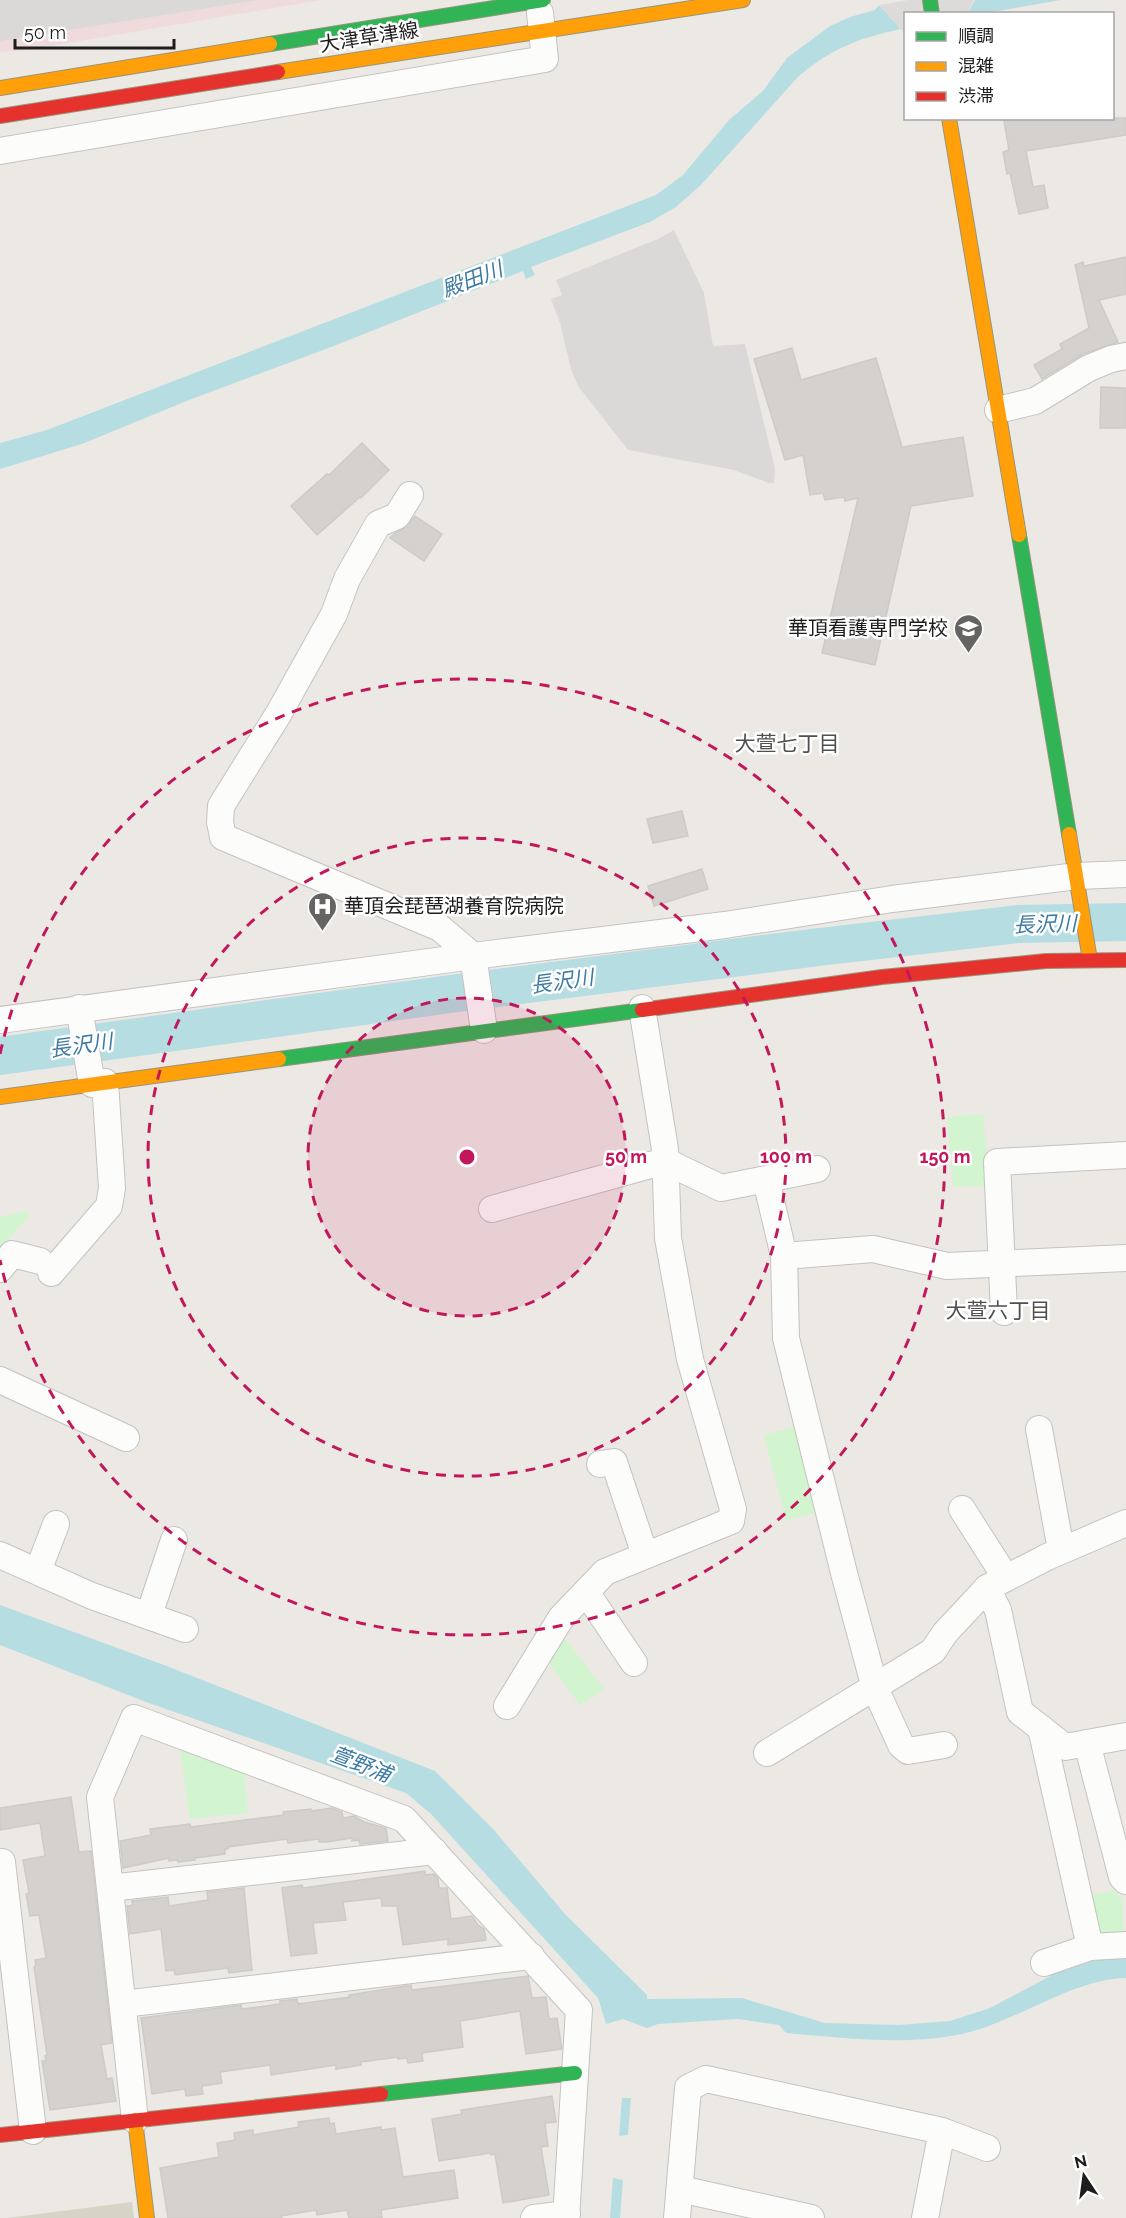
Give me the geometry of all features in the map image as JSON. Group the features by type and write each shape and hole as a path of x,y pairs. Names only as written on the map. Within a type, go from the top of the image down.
{"street":[{"name":"大津草津線","path":"0,88 541,0"},
{"path":"0,151 545,60 541,0"},
{"name":"大津草津線","path":"0,116 743,0"},
{"path":"949,120 1089,953"},
{"path":"998,410 1035,401 1089,368 1111,359 1126,357"},
{"path":"410,495 397,516 378,524 347,579 334,614 323,634 279,713 221,806 220,822 223,837 440,928 473,959 483,1024"},
{"path":"0,1020 80,1013 725,925 892,899 1078,882 1126,874"},
{"path":"0,1097 96,1080 483,1024 642,1008 882,977 1046,962 1089,953 1126,960"},
{"path":"507,1706 561,1618 605,1572 731,1521 733,1509 690,1359 668,1238 665,1161 642,1008"},
{"path":"0,1269 12,1254 45,1267 109,1206 112,1188 96,1080 80,1013"},
{"path":"1004,1312 997,1162 1126,1155"},
{"path":"492,1209 665,1161 721,1188 817,1169"},
{"path":"766,1180 784,1256 786,1338 844,1574 875,1688 901,1745 908,1751 944,1746"},
{"path":"784,1256 873,1249 947,1266 1126,1258"},
{"path":"0,1380 126,1438"},
{"path":"1039,1429 1061,1550"},
{"path":"600,1464 614,1462 645,1555"},
{"path":"962,1509 996,1583 998,1610 1020,1712 1065,1747 1126,1736"},
{"path":"767,1753 933,1652 945,1633 996,1583 1061,1550 1126,1523"},
{"path":"38,1571 56,1524"},
{"path":"149,1615 174,1540"},
{"path":"0,1555 92,1596 185,1629"},
{"path":"586,1592 634,1663"},
{"path":"147,2218 100,1797 135,1718 404,1819 579,2010 567,2216 534,2218"},
{"path":"1041,1728 1090,1947"},
{"path":"1087,1743 1122,1877 1126,1881"},
{"path":"110,1888 434,1851"},
{"path":"0,1862 2,1862 11,2040 33,2132"},
{"path":"1044,1963 1090,1947 1126,1945"},
{"path":"123,2004 531,1956"},
{"path":"0,2135 575,2073"},
{"path":"677,2218 688,2088 706,2079 942,2130 987,2148"},
{"path":"925,2218 942,2130"},
{"path":"680,2189 811,2218"}],"shaded area":[{"path":"0,0 321,0 22,51 0,52"},
{"path":"0,0 258,0 0,41"},
{"path":"674,230 704,293 713,346 745,344 775,469 774,483 734,470 628,450 578,386 571,369 560,323 551,299 562,295 556,280 658,239"},
{"path":"132,2202 134,2218 7,2218"}],"green space":[{"path":"983,1114 990,1186 953,1187 947,1117"},
{"path":"28,1211 29,1216 0,1248 0,1217"},
{"path":"797,1426 819,1512 786,1520 764,1435"},
{"path":"564,1637 604,1689 580,1705 544,1657"},
{"path":"180,1748 243,1767 248,1813 190,1819"},
{"path":"1114,1890 1122,1900 1124,1938 1099,1942 1085,1897"}],"water":[{"path":"975,0 1061,0 992,12 969,12"},
{"name":"殿田川","path":"879,5 901,29 845,46 808,69 796,79 701,185 676,207 650,222 531,267 535,275 526,279 523,271 189,400 82,444 0,469 0,443 47,430 656,195 683,175 729,120 763,91 787,58 830,26 875,10"},
{"name":"萱野浦","path":"0,1605 164,1665 435,1771 494,1830 565,1914 647,1995 647,1999 742,1998 825,2023 899,2025 950,2021 990,2008 1054,1974 1098,1959 1126,1956 1126,1978 1087,1985 989,2026 948,2037 902,2040 855,2039 786,2033 779,2025 738,2019 658,2024 647,2028 623,2019 606,2024 598,1998 431,1814 406,1793 146,1702 0,1645"},
{"path":"622,2098 631,2098 628,2135 619,2136"},
{"path":"613,2178 623,2180 620,2218 610,2218"}],"pier":[{"path":"908,0 974,0 968,12 904,12 903,31 879,5"}],"building":[{"path":"1126,118 1126,135 1026,151 1033,187 1044,185 1048,208 1019,214 1003,152 1009,150 1004,121"},
{"path":"1126,257 1126,294 1099,300 1118,342 1083,354 1042,379 1034,365 1062,349 1060,344 1089,328 1075,265 1083,262 1084,266"},
{"path":"792,348 801,380 876,358 902,447 963,437 973,496 911,506 875,665 822,653 858,498 845,501 844,497 825,500 823,493 810,495 803,455 785,460 754,359"},
{"path":"1101,387 1126,388 1126,428 1100,428"},
{"path":"362,443 389,470 361,498 317,535 291,506 327,474 329,475"},
{"path":"415,516 442,534 424,561 390,538 409,524"},
{"path":"682,811 688,836 653,843 647,819"},
{"path":"702,869 708,889 654,906 648,886"},
{"path":"71,1797 79,1852 91,1851 112,2043 101,2045 107,2079 112,2078 116,2101 50,2110 42,2061 46,2061 45,2056 47,2055 34,1967 36,1966 35,1960 46,1958 39,1915 30,1916 26,1894 29,1893 23,1860 45,1856 40,1823 0,1830 0,1808"},
{"path":"332,1808 342,1812 343,1818 354,1816 364,1822 386,1828 388,1841 360,1844 359,1840 352,1841 352,1838 327,1842 319,1842 319,1839 288,1843 287,1839 228,1847 225,1849 225,1854 195,1858 195,1860 178,1862 177,1860 169,1861 169,1858 123,1868 120,1841 151,1835 150,1829 190,1824 191,1827 284,1815 283,1812"},
{"path":"425,1871 425,1875 434,1874 438,1878 439,1888 447,1888 451,1919 472,1916 484,1929 486,1940 448,1945 448,1939 403,1945 397,1906 382,1906 381,1898 343,1902 346,1920 313,1923 317,1953 291,1956 282,1888 302,1885 303,1888"},
{"path":"244,1888 252,1970 229,1973 228,1968 175,1975 174,1970 166,1971 161,1929 130,1934 127,1906 133,1905 132,1901 168,1897 169,1906 208,1900 207,1892"},
{"path":"528,1976 532,1998 546,1997 549,2019 557,2018 562,2049 526,2054 520,2011 460,2021 463,2047 422,2053 423,2061 408,2063 407,2058 398,2059 398,2057 361,2062 361,2065 336,2069 336,2065 271,2075 270,2065 220,2072 222,2083 202,2086 203,2094 186,2096 185,2089 152,2094 141,2018 241,2005 242,2009 259,2007 297,1999 298,2004 411,1985 412,1990"},
{"path":"552,2096 556,2122 545,2123 548,2146 541,2147 549,2195 503,2203 495,2154 439,2161 432,2119 462,2114 461,2110"},
{"path":"329,2118 330,2124 334,2123 336,2134 381,2127 381,2130 395,2128 403,2177 454,2170 458,2198 381,2210 382,2218 349,2218 347,2210 317,2215 316,2210 281,2216 282,2218 168,2218 160,2168 219,2157 217,2143 235,2140 234,2133 253,2130 253,2135 299,2127 298,2122"}],"waterway":[{"name":"長沢川","path":"0,1056 465,992 819,947 1018,924 1126,922"}],"traffic: fast":[{"path":"270,44 543,0"},
{"path":"930,0 932,12"},
{"path":"1019,535 1069,834"},
{"path":"279,1059 642,1010"},
{"path":"381,2094 575,2073"}],"traffic: slow":[{"path":"278,72 743,0"},
{"path":"0,88 270,44"},
{"path":"949,120 1019,535"},
{"path":"1069,834 1090,960"},
{"path":"0,1097 279,1059"},
{"path":"135,2120 147,2218"}],"traffic: jam":[{"path":"0,116 278,72"},
{"path":"642,1010 882,977 1046,961 1126,960"},
{"path":"0,2135 381,2094"}],"place":[{"name":"華頂看護専門学校","path":"969,654"},
{"name":"華頂会琵琶湖養育院病院","path":"323,932"}],"district":[{"name":"大萱七丁目","path":"787,743"},
{"name":"大萱六丁目","path":"998,1310"}]}
